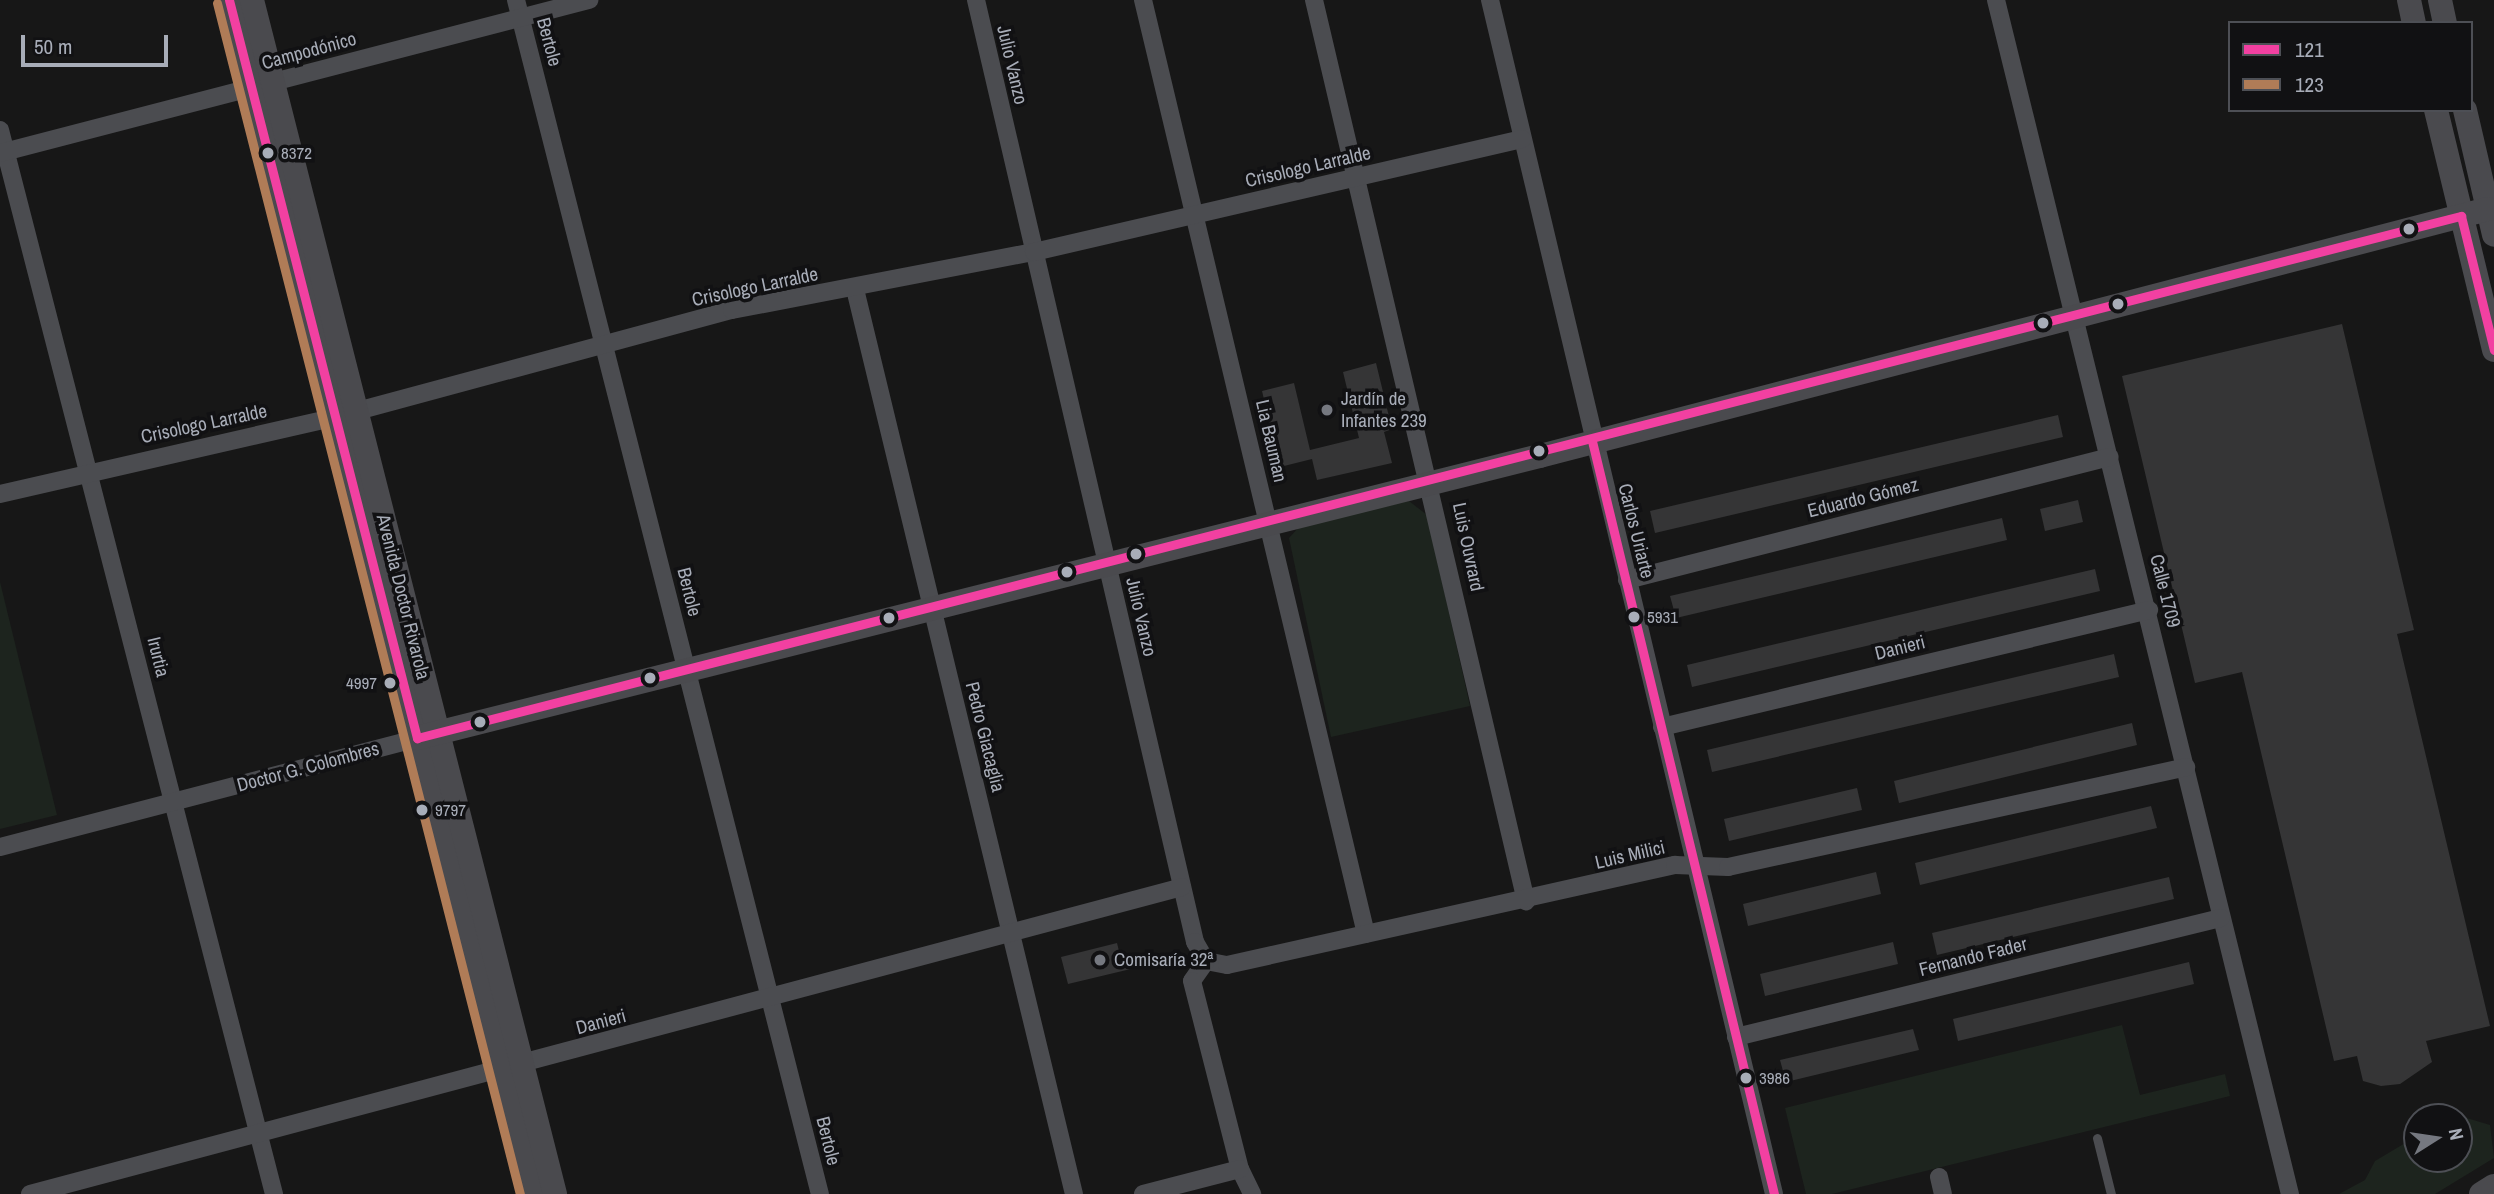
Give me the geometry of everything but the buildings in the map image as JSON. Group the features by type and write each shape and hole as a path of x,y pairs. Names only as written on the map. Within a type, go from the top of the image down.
{"street":[{"name":"Avenida Doctor Rivarola","path":"229,0 262,85 512,1068 555,1194"},
{"name":"Avenida Doctor Rivarola","path":"252,0 262,85"},
{"name":"Bertole","path":"516,0 820,1194"},
{"name":"Campodónico","path":"3,152 589,0"},
{"name":"Julio Vanzo","path":"976,0 1182,887 1206,961"},
{"name":"Lia Bauman","path":"1143,0 1366,934"},
{"name":"Luis Ouvrard","path":"1314,0 1432,482 1526,901"},
{"name":"Carlos Uriarte","path":"1490,0 1592,442 1774,1194"},
{"name":"Calle 1709","path":"1996,0 2149,610 2221,918 2290,1194"},
{"path":"2409,0 2414,21"},
{"path":"2440,0 2445,21"},
{"path":"2436,112 2494,350"},
{"path":"2465,112 2494,235"},
{"name":"Irurtia","path":"0,130 3,152 274,1194"},
{"name":"Crisologo Larralde","path":"0,494 346,414 732,310 855,289 1034,252 1522,139"},
{"name":"Doctor G. Colombres","path":"0,847 932,606 1592,442 2488,209"},
{"name":"Pedro Giacaglia","path":"855,289 1074,1194"},
{"name":"Eduardo Gómez","path":"1627,580 2110,457"},
{"name":"Danieri","path":"1662,727 2149,610"},
{"name":"Luis Milici","path":"1206,961 1227,965 1696,865 1728,867 2186,767"},
{"name":"Danieri","path":"30,1194 512,1068 1182,887"},
{"name":"Fernando Fader","path":"1736,1037 2221,918"},
{"path":"1206,961 1192,981 1240,1169 1252,1194"},
{"name":"Avenida Doctor Rivarola","path":"512,1068 533,1194"},
{"path":"1143,1194 1240,1169"},
{"path":"2481,1194 2494,1186"}],"lane":[{"path":"2097,1138 2111,1194"}],"shaded area":[{"path":"1409,501 1427,515 1470,706 1331,737 1289,538 1300,526"},
{"path":"0,582 57,815 0,829"},
{"path":"2122,1025 2140,1095 2225,1074 2230,1096 1832,1194 1806,1194 1785,1108"},
{"path":"2473,1120 2490,1125 2494,1158 2473,1171"},
{"path":"2403,1144 2403,1173 2469,1173 2435,1194 2339,1194 2365,1180 2375,1161"}],"transit line":[{"name":"121","path":"229,0 417,738 2461,216 2494,350"},
{"name":"123","path":"217,3 520,1194"},
{"name":"121","path":"1592,441 1774,1194"}],"place":[{"name":"8372","path":"268,153"},
{"name":"Jardín de Infantes 239","path":"1327,410"},
{"name":"5931","path":"1634,617"},
{"name":"4997","path":"390,683"},
{"name":"9797","path":"422,810"},
{"name":"Comisaría 32ª","path":"1100,960"},
{"name":"3986","path":"1746,1078"}]}
